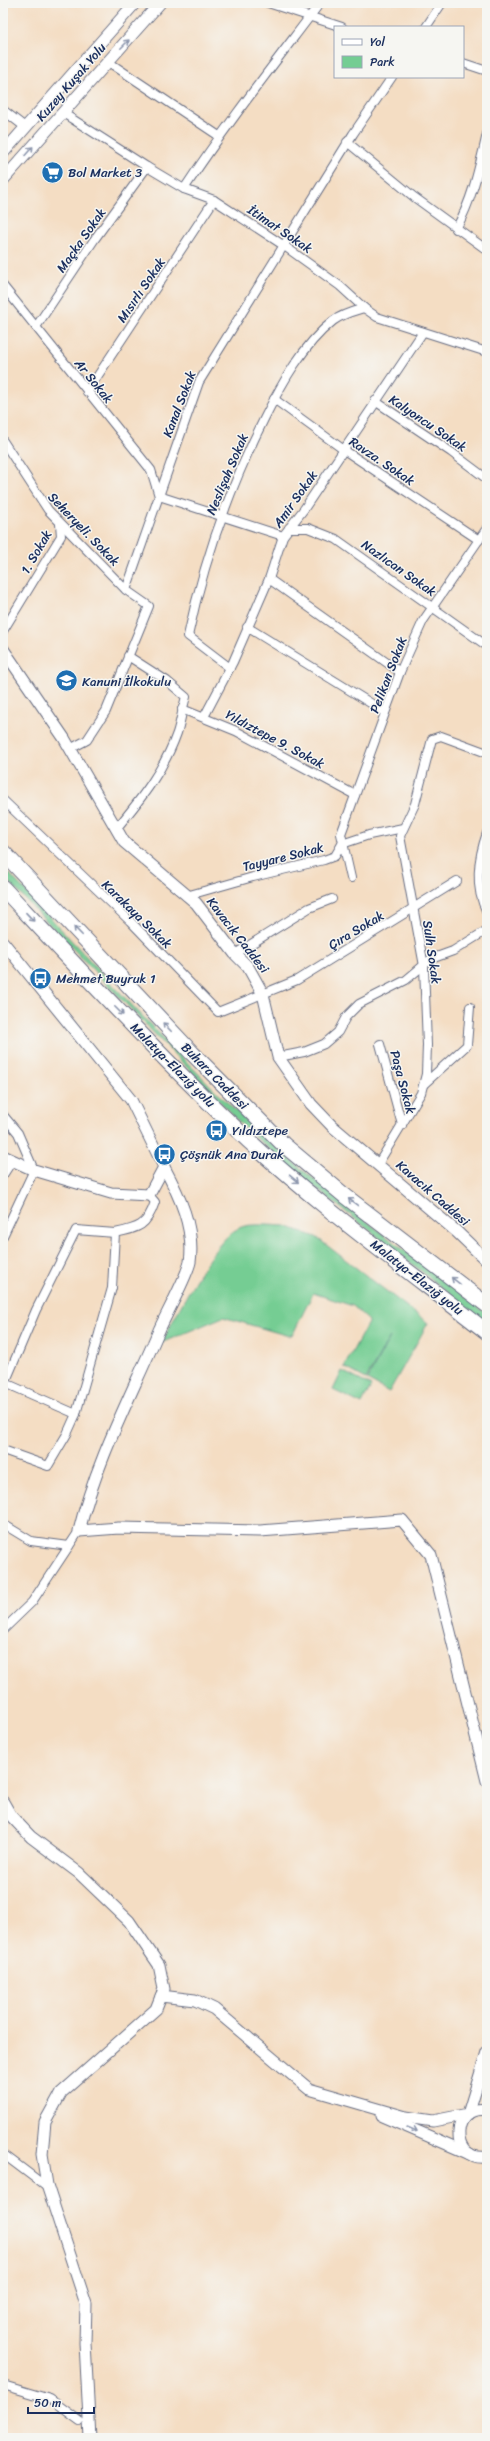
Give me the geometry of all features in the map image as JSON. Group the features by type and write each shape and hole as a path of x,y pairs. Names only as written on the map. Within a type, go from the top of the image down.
{"highway":[{"name":"Buhara Caddesi","path":"3,852 176,1036 284,1145 345,1196 487,1305"},
{"name":"Malatya-Elazığ yolu","path":"3,888 113,1005 231,1124 359,1232 487,1332"}],"street":[{"name":"Kuzey Kuşak Yolu","path":"3,153 135,3"},
{"name":"Kuzey Kuşak Yolu","path":"3,180 107,61 128,41 160,3"},
{"path":"268,3 339,26"},
{"path":"184,189 219,136 255,92 320,3"},
{"path":"427,26 442,3"},
{"path":"107,61 219,136"},
{"path":"464,63 487,71"},
{"name":"Kanal Sokak","path":"126,590 198,382 347,142 391,78"},
{"path":"3,110 25,127"},
{"name":"İtimat Sokak","path":"63,113 184,189 214,200 283,245 340,286 364,308 377,317 487,352"},
{"path":"456,229 468,206 475,187 487,134"},
{"path":"347,142 456,229 487,250"},
{"name":"Maçka Sokak","path":"36,328 94,240 147,167"},
{"name":"Mısırlı Sokak","path":"87,392 214,200"},
{"name":"Ar Sokak","path":"3,286 151,470 159,496"},
{"name":"Neslişah Sokak","path":"230,668 188,636 198,588 221,516 237,476 274,399 289,374 315,339 338,318 364,308"},
{"name":"Amir Sokak","path":"204,716 230,668 248,627 269,579 283,536 344,450 375,401 423,332"},
{"name":"Ravza. Sokak","path":"274,399 344,450 479,540"},
{"name":"Kalyoncu Sokak","path":"375,401 451,452 487,479"},
{"name":"Seheryeli. Sokak","path":"3,441 36,496 60,524 126,590"},
{"path":"159,496 283,536"},
{"name":"1. Sokak","path":"3,631 12,620 34,578 61,536 60,524"},
{"name":"Nazlıcan Sokak","path":"288,528 308,528 336,539 487,646"},
{"name":"Pelikan Sokak","path":"342,844 341,834 380,731 385,712 414,638 433,607 487,528"},
{"path":"269,579 400,672"},
{"path":"70,749 87,740 106,711 149,606 126,590"},
{"path":"248,627 385,712"},
{"name":"Kavacık Caddesi","path":"3,650 51,717 124,842 210,919 235,954 248,967 264,994 278,1057 311,1104 332,1126 457,1232 487,1261"},
{"path":"116,829 148,791 162,767 177,732 186,697 167,681 128,656"},
{"name":"Yıldıztepe 9. Sokak","path":"182,709 204,716 236,731 355,794"},
{"name":"Sulh Sokak","path":"378,1164 402,1125 424,1084 427,1045 424,966 400,836 415,804 432,739 441,736 487,753"},
{"name":"Karakaya Sokak","path":"3,800 130,921 218,1012 264,994"},
{"name":"Tayyare Sokak","path":"186,896 253,877 324,860 335,856 342,844 369,835 403,828"},
{"path":"487,833 482,846 478,881 481,900 487,912"},
{"path":"342,844 352,878"},
{"name":"Çıra Sokak","path":"264,994 297,980 458,881"},
{"path":"235,954 309,908 332,899"},
{"path":"278,1057 316,1049 338,1032 346,1018 359,1004 406,980 424,966 431,958 453,951 487,930"},
{"path":"3,942 131,1100 181,1198 188,1227 190,1262 120,1414 84,1510 79,1531 32,1602 3,1630"},
{"path":"424,1084 467,1045 470,1006"},
{"name":"Paşa Sokak","path":"380,1044 402,1125"},
{"path":"3,1115 18,1133 34,1170 3,1236"},
{"path":"3,1175 8,1158 34,1170 111,1193 148,1194 155,1202 150,1218 137,1228 115,1233 76,1230 36,1310 4,1383 76,1414"},
{"path":"148,1194 164,1167"},
{"path":"3,1450 48,1466 67,1434 76,1414 112,1288 115,1233"},
{"path":"79,1531 119,1528 260,1531 402,1520 431,1554 487,1781"},
{"path":"3,1524 31,1541 69,1546"},
{"path":"3,1802 11,1816 31,1837 78,1873 129,1920 159,1965 164,1989 156,2009 60,2093 45,2122 42,2154 48,2188 86,2304 85,2343 90,2438"},
{"path":"161,1996 195,2000 214,2009 309,2089 406,2117 433,2121 468,2114 475,2110 487,2110"},
{"path":"470,2154 464,2150 458,2135 461,2123 468,2114 487,2052"},
{"path":"338,2097 470,2154 487,2157"},
{"path":"3,2154 48,2188"},
{"path":"3,2385 50,2399 80,2421"}],"green space":[{"path":"3,867 155,1029 249,1123 336,1197 487,1314 487,1323 294,1171 244,1127 3,876"},
{"path":"249,1225 286,1226 316,1237 428,1323 389,1392 367,1380 390,1337 366,1379 344,1367 369,1321 353,1306 313,1293 293,1334 289,1336 223,1317 161,1343 196,1280 218,1247 229,1235 239,1228"},
{"path":"342,1371 371,1386 362,1404 333,1390"}],"place":[{"name":"Bol Market 3","path":"52,172"},
{"name":"Kanuni İlkokulu","path":"66,681"},
{"name":"Mehmet Buyruk 1","path":"40,978"},
{"name":"Yıldıztepe","path":"217,1130"},
{"name":"Çöşnük Ana Durak","path":"164,1154"}]}
